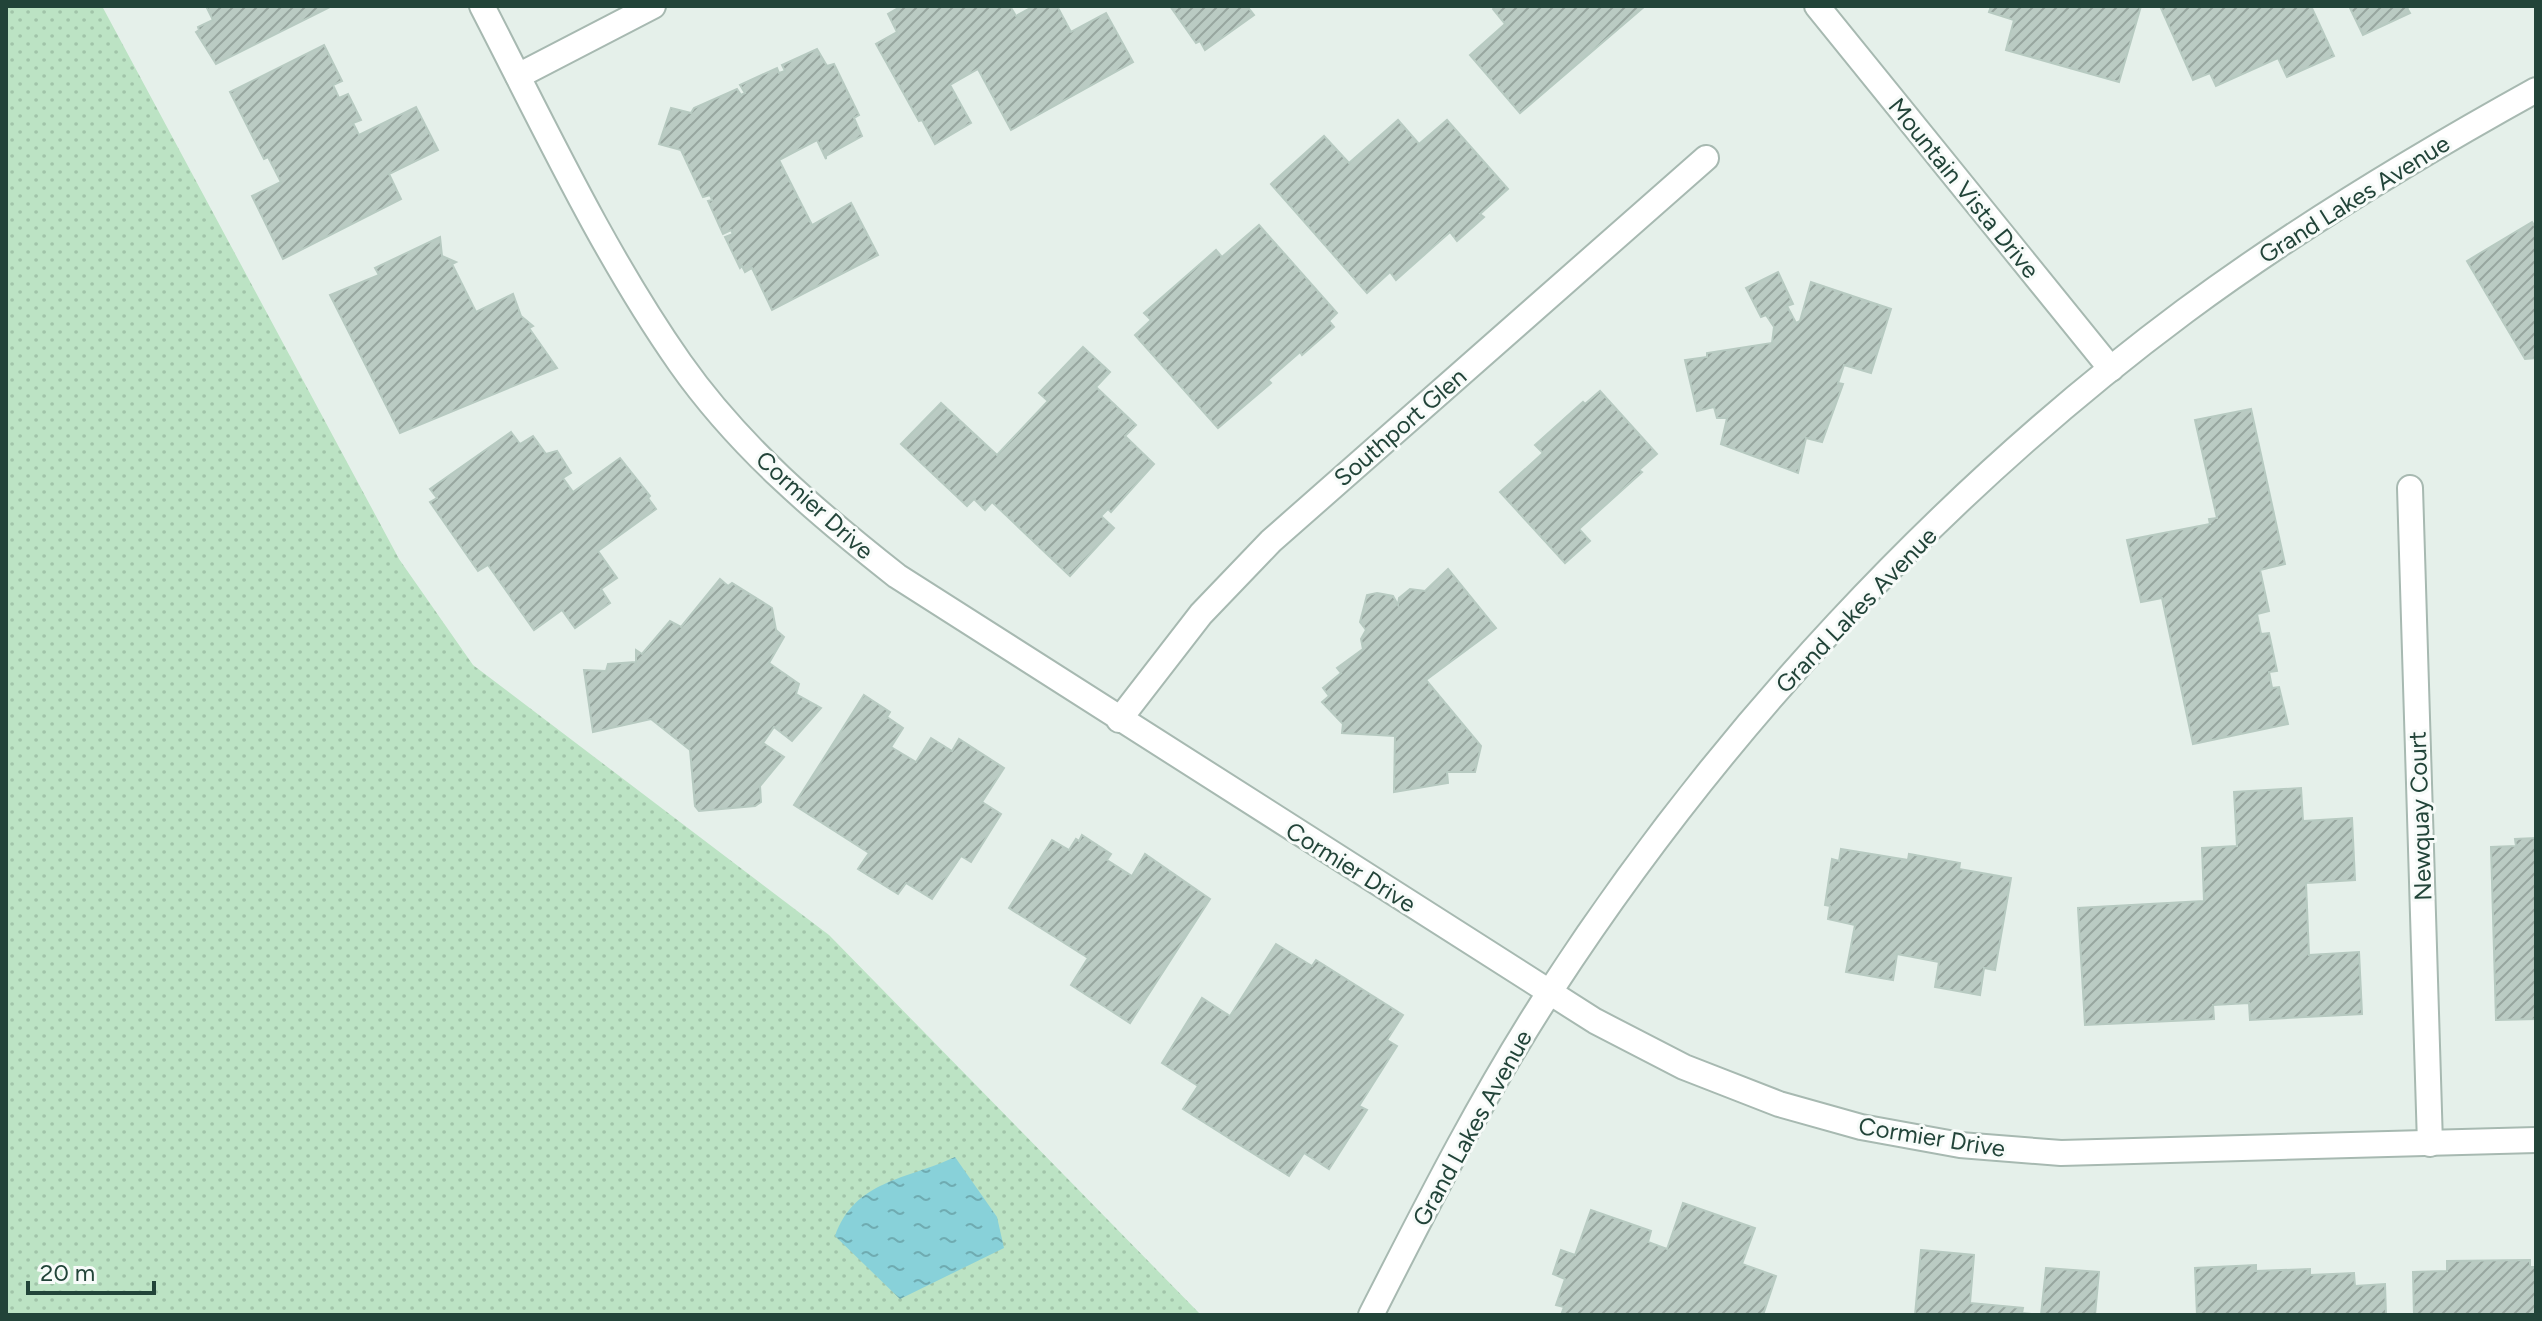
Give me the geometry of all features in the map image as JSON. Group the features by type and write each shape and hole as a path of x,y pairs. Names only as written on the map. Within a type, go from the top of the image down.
{"street":[{"name":"Cormier Drive","path":"482,6 626,280 681,365 746,443 817,513 897,576 1595,1021 1684,1067 1779,1104 1861,1127 1960,1145 2061,1153 2536,1140"},
{"path":"518,76 653,6"},
{"name":"Mountain Vista Drive","path":"1817,6 2111,369"},
{"name":"Grand Lakes Avenue","path":"1371,1315 1453,1154 1549,993 1601,917 1684,803 1774,695 1869,591 2004,461 2111,369 2185,312 2299,231 2418,155 2536,90"},
{"name":"Southport Glen","path":"1119,720 1201,614 1271,541 1706,158"},
{"name":"Newquay Court","path":"2410,488 2430,1144"}],"green space":[{"path":"6,6 102,6 399,559 473,665 829,935 1201,1315 6,1315"}],"water":[{"path":"955,1157 997,1217 1004,1248 900,1299 835,1236 844,1217 869,1192"}],"building":[{"path":"206,6 330,7 216,64 196,32 198,27 213,20"},
{"path":"897,6 1010,6 1016,16 1034,6 1057,6 1071,32 1106,13 1133,62 1011,130 978,69 950,85 971,123 935,144 876,44 897,32 888,14"},
{"path":"1170,6 1247,6 1254,15 1205,50 1200,41 1196,43"},
{"path":"1496,6 1645,6 1520,113 1470,55 1505,24 1493,9"},
{"path":"1991,6 2141,6 2119,82 2006,50 2014,20 1989,12"},
{"path":"2160,6 2311,6 2334,56 2287,77 2278,58 2216,86 2210,73 2193,80"},
{"path":"2349,6 2411,6 2407,8 2410,13 2363,35"},
{"path":"324,45 342,81 333,85 339,98 348,94 361,120 353,123 359,135 416,107 438,150 389,174 401,199 283,259 252,196 281,182 268,157 264,159 230,92"},
{"path":"817,49 827,66 834,64 859,115 854,118 862,136 826,156 826,159 817,140 779,160 812,225 851,203 878,255 772,310 752,268 745,272 742,266 740,268 725,237 733,234 731,230 723,234 708,201 712,200 710,195 703,197 681,150 659,144 671,108 691,113 694,108 737,89 741,95 745,93 740,85 777,68 779,73 785,71 782,65"},
{"path":"1398,120 1419,144 1447,120 1508,189 1480,214 1484,217 1457,241 1450,232 1396,280 1390,272 1367,293 1271,184 1324,136 1349,163"},
{"path":"2532,222 2536,228 2536,358 2525,359 2467,261"},
{"path":"1259,225 1337,313 1329,321 1334,327 1302,355 1300,352 1268,380 1271,383 1218,428 1135,335 1151,320 1144,313 1216,250 1222,257"},
{"path":"440,237 442,256 456,262 452,264 476,312 513,294 521,316 533,326 529,328 557,368 400,433 330,295 379,275 375,268"},
{"path":"1778,272 1793,304 1787,306 1796,323 1800,321 1811,282 1891,309 1871,373 1844,365 1838,383 1843,384 1822,442 1806,438 1798,473 1721,444 1727,418 1717,418 1714,407 1697,411 1685,360 1707,357 1707,353 1772,343 1774,327 1766,315 1761,317 1746,288"},
{"path":"1083,347 1110,372 1096,387 1136,425 1125,436 1154,464 1111,512 1108,509 1101,516 1114,528 1070,576 992,502 985,510 974,499 967,506 901,444 941,403 997,455 1048,401 1039,393"},
{"path":"1600,391 1657,454 1639,470 1642,472 1579,529 1590,541 1565,563 1500,492 1543,453 1535,445 1583,402 1585,404"},
{"path":"2251,409 2285,564 2260,570 2269,611 2257,614 2261,634 2269,633 2277,671 2269,672 2272,688 2279,687 2288,724 2193,744 2162,598 2141,602 2127,540 2210,524 2209,519 2217,518 2195,420"},
{"path":"511,432 520,444 533,436 546,454 557,451 571,473 563,478 573,492 620,458 650,496 648,498 656,509 598,551 617,578 601,589 610,603 575,628 562,610 534,630 488,565 478,571 430,502 437,498 430,489"},
{"path":"1448,569 1496,628 1426,680 1481,746 1475,772 1447,772 1448,783 1394,792 1395,736 1342,733 1343,724 1322,702 1329,696 1323,688 1341,673 1337,668 1363,649 1361,639 1366,630 1360,622 1367,595 1393,596 1398,605 1399,598 1410,589 1425,591"},
{"path":"720,579 772,608 776,630 784,637 769,663 799,684 796,694 821,708 792,741 774,727 763,743 784,757 760,786 761,802 755,806 699,811 695,806 690,750 651,719 593,732 584,670 606,671 608,664 636,662 636,650 642,654 670,621 681,627"},
{"path":"864,695 890,712 887,717 903,728 891,747 916,762 931,738 952,751 959,739 1004,768 982,802 1001,814 971,862 961,856 932,899 906,883 898,894 858,869 869,853 794,805"},
{"path":"2301,788 2303,821 2352,818 2355,880 2306,883 2309,955 2359,952 2362,1014 2250,1020 2249,1003 2213,1005 2214,1019 2085,1025 2078,908 2204,901 2202,848 2237,846 2234,792"},
{"path":"1082,835 1111,854 1107,860 1132,876 1145,854 1210,899 1130,1023 1071,985 1088,958 1009,908 1052,840 1069,850"},
{"path":"2536,838 2536,1019 2496,1020 2491,847 2516,846 2515,839"},
{"path":"1841,849 1908,860 1909,854 1960,863 1959,869 2011,878 1995,970 1984,968 1980,995 1935,987 1939,962 1897,954 1893,980 1846,972 1855,925 1828,919 1830,906 1825,905 1832,859 1839,861"},
{"path":"1276,944 1312,966 1316,960 1403,1015 1387,1040 1397,1046 1359,1106 1367,1110 1329,1169 1304,1153 1289,1176 1183,1109 1198,1086 1162,1063 1202,998 1230,1016"},
{"path":"1683,1203 1755,1228 1742,1264 1776,1276 1763,1315 1561,1315 1564,1307 1556,1305 1565,1279 1553,1274 1561,1250 1575,1255 1591,1210 1651,1231 1648,1242 1667,1249"},
{"path":"1921,1250 1974,1255 1970,1303 2023,1308 2022,1313 2040,1315 1915,1315"},
{"path":"2530,1260 2530,1267 2536,1267 2536,1315 2414,1315 2413,1272 2447,1271 2447,1261"},
{"path":"2256,1265 2256,1271 2310,1269 2310,1275 2354,1273 2355,1286 2385,1284 2386,1315 2197,1315 2195,1268"},
{"path":"2046,1268 2099,1272 2095,1315 2041,1315"}]}
